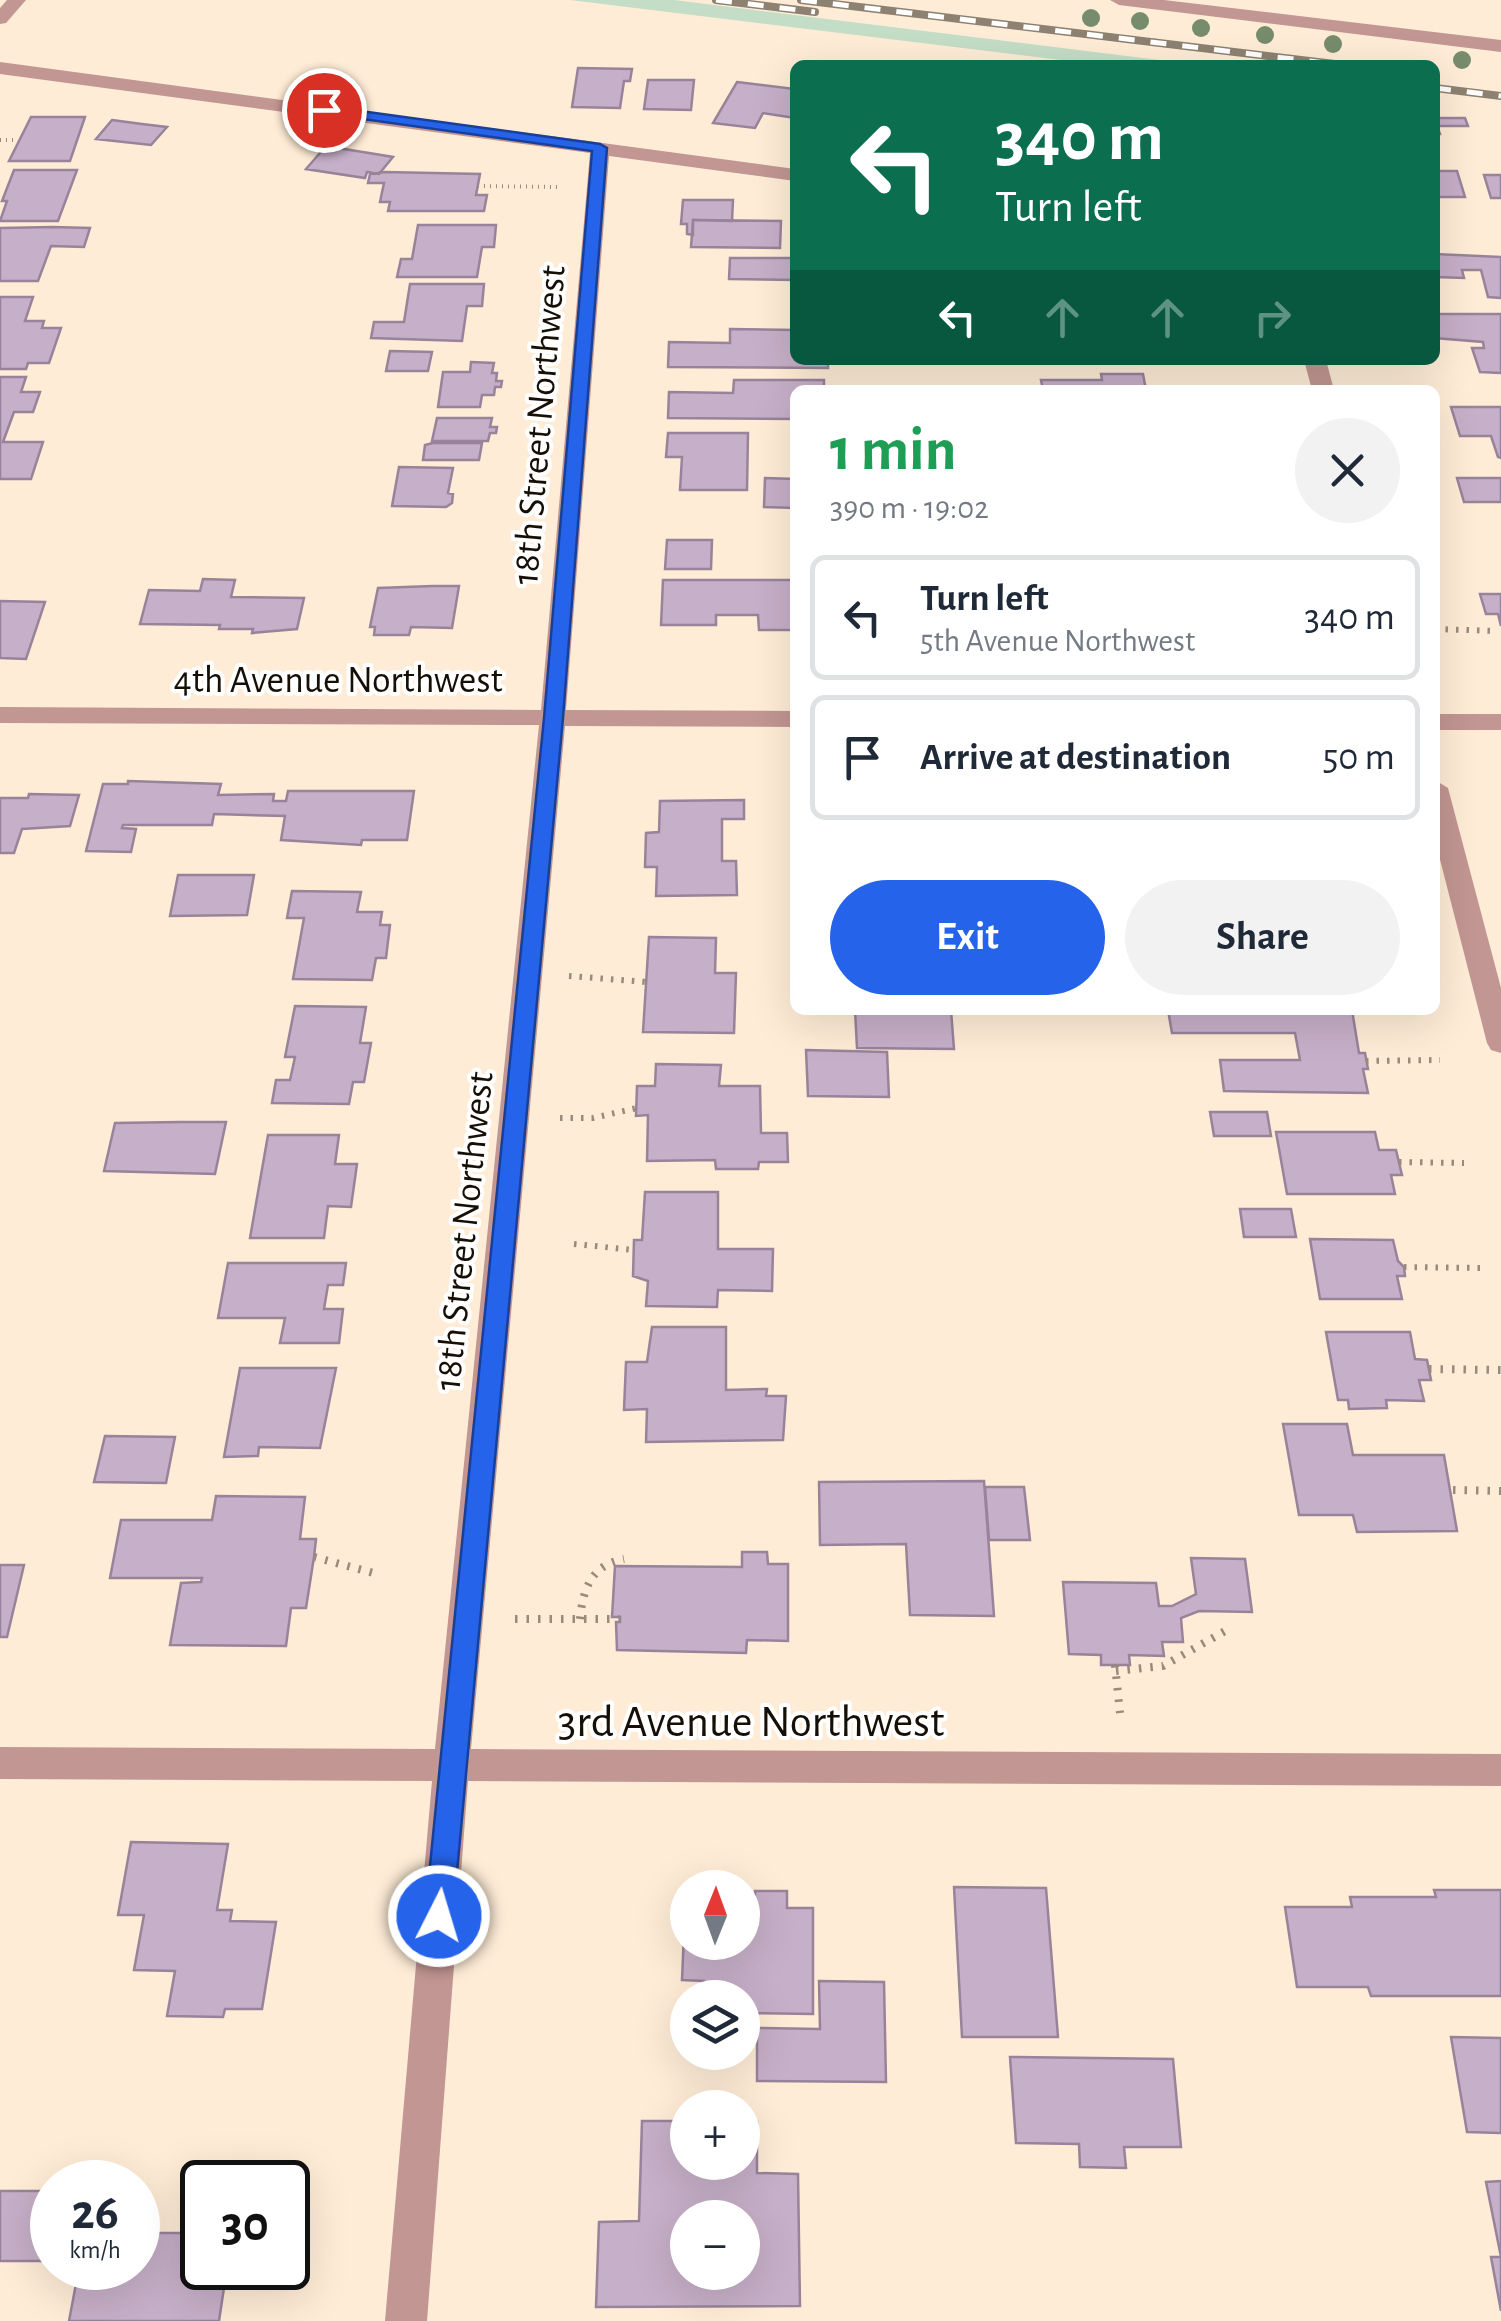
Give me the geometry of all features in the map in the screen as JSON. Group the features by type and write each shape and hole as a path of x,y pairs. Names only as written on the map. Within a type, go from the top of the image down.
{"street":[{"path":"0,19 17,0"},
{"path":"1119,0 1501,46"},
{"path":"0,68 790,174"},
{"name":"18th Street Northwest","path":"406,2321 451,1766 554,718 600,148"},
{"name":"4th Avenue Northwest","path":"0,714 790,719"},
{"path":"1440,722 1501,722"},
{"path":"1440,807 1501,1043"},
{"name":"3rd Avenue Northwest","path":"0,1762 1501,1770"}],"path":[{"path":"0,140 17,140"},
{"path":"478,186 562,187"},
{"path":"1440,629 1497,630"},
{"path":"563,976 647,982"},
{"path":"1366,1061 1440,1060"},
{"path":"548,1118 594,1118 636,1108"},
{"path":"1399,1162 1464,1163"},
{"path":"574,1244 634,1250"},
{"path":"1404,1266 1488,1268"},
{"path":"1428,1369 1501,1370"},
{"path":"1452,1490 1501,1491"},
{"path":"314,1557 377,1574"},
{"path":"580,1619 582,1597 594,1572 607,1561 624,1559"},
{"path":"515,1619 620,1619"},
{"path":"1120,1712 1116,1668 1163,1666 1227,1630"}],"green space":[{"path":"570,0 674,0 1159,60 1060,60"}],"building":[{"path":"578,68 632,69 630,81 624,81 620,108 572,107"},
{"path":"648,80 694,80 691,110 644,109"},
{"path":"737,82 790,88 790,117 763,113 755,128 713,123"},
{"path":"31,117 85,117 70,161 9,161"},
{"path":"1440,118 1465,118 1468,126 1440,126"},
{"path":"112,120 167,127 151,145 96,139"},
{"path":"326,146 393,157 379,174 367,172 365,178 306,169"},
{"path":"14,170 77,170 58,221 0,221 7,201 2,201"},
{"path":"1440,171 1457,171 1465,197 1440,197"},
{"path":"370,174 480,174 476,195 487,195 484,211 388,211 390,202 380,202 384,183 368,183"},
{"path":"1484,175 1501,175 1501,198 1491,198"},
{"path":"683,200 733,200 732,221 693,220 693,235 687,234 687,224 681,224"},
{"path":"693,220 781,221 780,248 691,247"},
{"path":"418,225 496,225 494,247 482,247 477,277 397,277 401,259 412,259"},
{"path":"0,228 90,228 84,247 51,246 38,281 0,281"},
{"path":"1440,254 1501,257 1501,298 1488,297 1481,270 1462,270 1464,278 1440,277"},
{"path":"730,258 790,258 790,280 729,279"},
{"path":"410,284 484,284 482,306 467,306 462,341 371,338 374,322 404,322"},
{"path":"0,297 33,297 25,321 44,321 42,328 61,328 49,363 28,363 26,369 0,369"},
{"path":"1440,314 1501,314 1501,373 1480,372 1472,348 1484,348 1483,342 1440,338"},
{"path":"730,329 790,330 790,365 828,368 668,367 669,342 730,343"},
{"path":"390,351 432,352 428,371 386,371"},
{"path":"471,362 494,363 492,373 497,373 496,381 502,381 501,387 495,387 494,395 482,395 480,407 438,407 443,372 470,372"},
{"path":"1101,374 1143,374 1145,385 1042,385 1041,380 1102,380"},
{"path":"0,377 26,377 21,392 40,392 33,412 14,412 3,442 43,442 31,479 0,479"},
{"path":"734,380 824,380 824,385 790,385 790,419 668,418 669,392 733,393"},
{"path":"1451,407 1501,407 1501,458 1491,436 1460,436"},
{"path":"437,418 492,418 490,427 497,427 496,433 490,433 488,441 432,441"},
{"path":"668,433 748,433 747,490 680,490 682,457 666,457"},
{"path":"482,443 479,460 423,460 425,445"},
{"path":"399,467 453,468 448,493 453,494 452,503 446,507 392,506"},
{"path":"765,478 790,479 790,508 764,507"},
{"path":"1457,478 1501,478 1501,502 1464,502"},
{"path":"667,540 712,540 711,569 665,569"},
{"path":"203,579 235,580 231,597 304,598 297,629 252,633 253,629 219,629 220,625 140,624 149,590 200,591"},
{"path":"663,580 790,580 790,630 759,630 758,615 716,615 716,625 661,625"},
{"path":"459,586 452,628 411,627 409,635 374,635 375,627 370,627 378,588"},
{"path":"1480,594 1501,594 1501,626 1498,614 1486,614"},
{"path":"0,601 45,602 26,659 0,658"},
{"path":"103,784 221,784 218,795 274,794 273,801 286,801 288,791 414,791 407,840 362,840 361,845 281,840 285,816 214,814 212,825 123,825 122,828 136,829 131,852 86,851"},
{"path":"29,794 79,795 70,826 22,829 14,853 0,853 0,798 28,798"},
{"path":"744,800 744,819 722,819 722,861 736,861 737,895 656,896 657,867 645,867 646,833 659,832 660,801"},
{"path":"178,875 254,875 247,915 170,916"},
{"path":"292,891 361,892 357,912 382,912 380,925 390,925 386,958 376,958 372,980 293,979 304,918 287,918"},
{"path":"649,937 716,938 715,973 736,973 734,1033 643,1032"},
{"path":"295,1006 366,1007 360,1043 371,1043 364,1082 353,1082 349,1104 272,1103 276,1080 290,1080 295,1057 285,1057"},
{"path":"855,1015 951,1015 954,1049 857,1048"},
{"path":"1169,1015 1353,1015 1359,1053 1365,1053 1368,1069 1363,1069 1368,1093 1224,1091 1220,1060 1300,1060 1295,1033 1172,1033"},
{"path":"806,1050 887,1052 889,1097 808,1096"},
{"path":"656,1064 721,1065 719,1086 760,1086 761,1133 787,1133 788,1162 759,1162 758,1169 716,1169 715,1160 647,1161 648,1115 636,1116 637,1086 655,1086"},
{"path":"1210,1112 1267,1112 1271,1136 1214,1136"},
{"path":"226,1122 215,1174 104,1171 115,1123"},
{"path":"1276,1132 1375,1132 1379,1150 1396,1150 1402,1175 1391,1175 1395,1194 1287,1194"},
{"path":"268,1135 339,1135 335,1164 357,1164 351,1207 328,1206 324,1238 250,1238"},
{"path":"645,1192 718,1192 718,1249 773,1249 772,1291 718,1290 717,1307 646,1306 648,1281 633,1276 634,1240 642,1240"},
{"path":"1240,1209 1291,1209 1296,1237 1244,1237"},
{"path":"1310,1239 1393,1240 1398,1261 1404,1267 1405,1276 1397,1276 1402,1299 1320,1299"},
{"path":"228,1263 346,1263 343,1285 328,1285 324,1309 343,1309 339,1343 280,1343 285,1318 218,1318"},
{"path":"652,1327 726,1327 726,1390 767,1389 766,1396 786,1396 783,1440 646,1442 647,1409 624,1410 626,1362 647,1362"},
{"path":"1326,1332 1410,1332 1415,1359 1427,1360 1431,1380 1419,1380 1424,1401 1386,1400 1387,1408 1349,1409 1348,1400 1338,1400"},
{"path":"240,1368 336,1368 320,1448 259,1447 258,1456 224,1457"},
{"path":"1283,1424 1347,1424 1353,1455 1444,1455 1457,1531 1357,1532 1353,1515 1299,1515"},
{"path":"105,1436 175,1437 166,1483 94,1482"},
{"path":"984,1481 994,1616 910,1615 906,1544 820,1545 819,1482"},
{"path":"985,1487 1024,1487 1030,1540 989,1540"},
{"path":"216,1496 305,1497 300,1539 316,1539 314,1557 306,1608 291,1608 286,1646 170,1645 181,1583 201,1582 202,1578 110,1578 121,1520 212,1520"},
{"path":"742,1552 767,1552 768,1564 788,1564 788,1641 747,1640 746,1653 617,1650 616,1622 620,1622 620,1617 612,1617 615,1566 742,1567"},
{"path":"1191,1558 1245,1559 1252,1612 1199,1611 1181,1618 1183,1642 1162,1642 1164,1656 1129,1655 1130,1665 1101,1665 1101,1655 1069,1654 1063,1582 1156,1583 1159,1606 1172,1606 1196,1594"},
{"path":"0,1565 24,1565 7,1637 0,1637"},
{"path":"131,1842 228,1844 217,1910 232,1910 230,1921 276,1922 262,2009 225,2009 223,2017 167,2016 175,1971 134,1970 144,1915 118,1915"},
{"path":"954,1887 1046,1888 1058,2037 962,2037"},
{"path":"1434,1890 1501,1890 1501,1996 1371,1996 1368,1987 1297,1987 1285,1907 1352,1907 1350,1897 1436,1897"},
{"path":"760,1891 787,1891 787,1908 813,1908 813,2014 760,2013 760,1980 682,1980 683,1960 760,1960"},
{"path":"819,1981 884,1982 886,2082 757,2081 760,2028 820,2029"},
{"path":"1451,2037 1501,2038 1501,2133 1467,2132"},
{"path":"1010,2057 1173,2059 1181,2147 1124,2147 1126,2168 1080,2167 1079,2144 1016,2143"},
{"path":"642,2121 670,2121 670,2180 760,2180 760,2173 798,2174 800,2306 596,2307 599,2222 639,2221"},
{"path":"1501,2181 1501,2257 1486,2182"},
{"path":"0,2191 30,2191 30,2261 0,2261"},
{"path":"160,2233 180,2233 180,2290 224,2290 219,2321 69,2321 75,2290 160,2290"},
{"path":"1491,2257 1501,2257 1501,2311"}],"railway":[{"path":"716,0 815,12"},
{"path":"801,0 1301,60"},
{"path":"1440,89 1501,96"}],"route":[{"path":"324,110 600,148 554,718 439,1916"}]}
